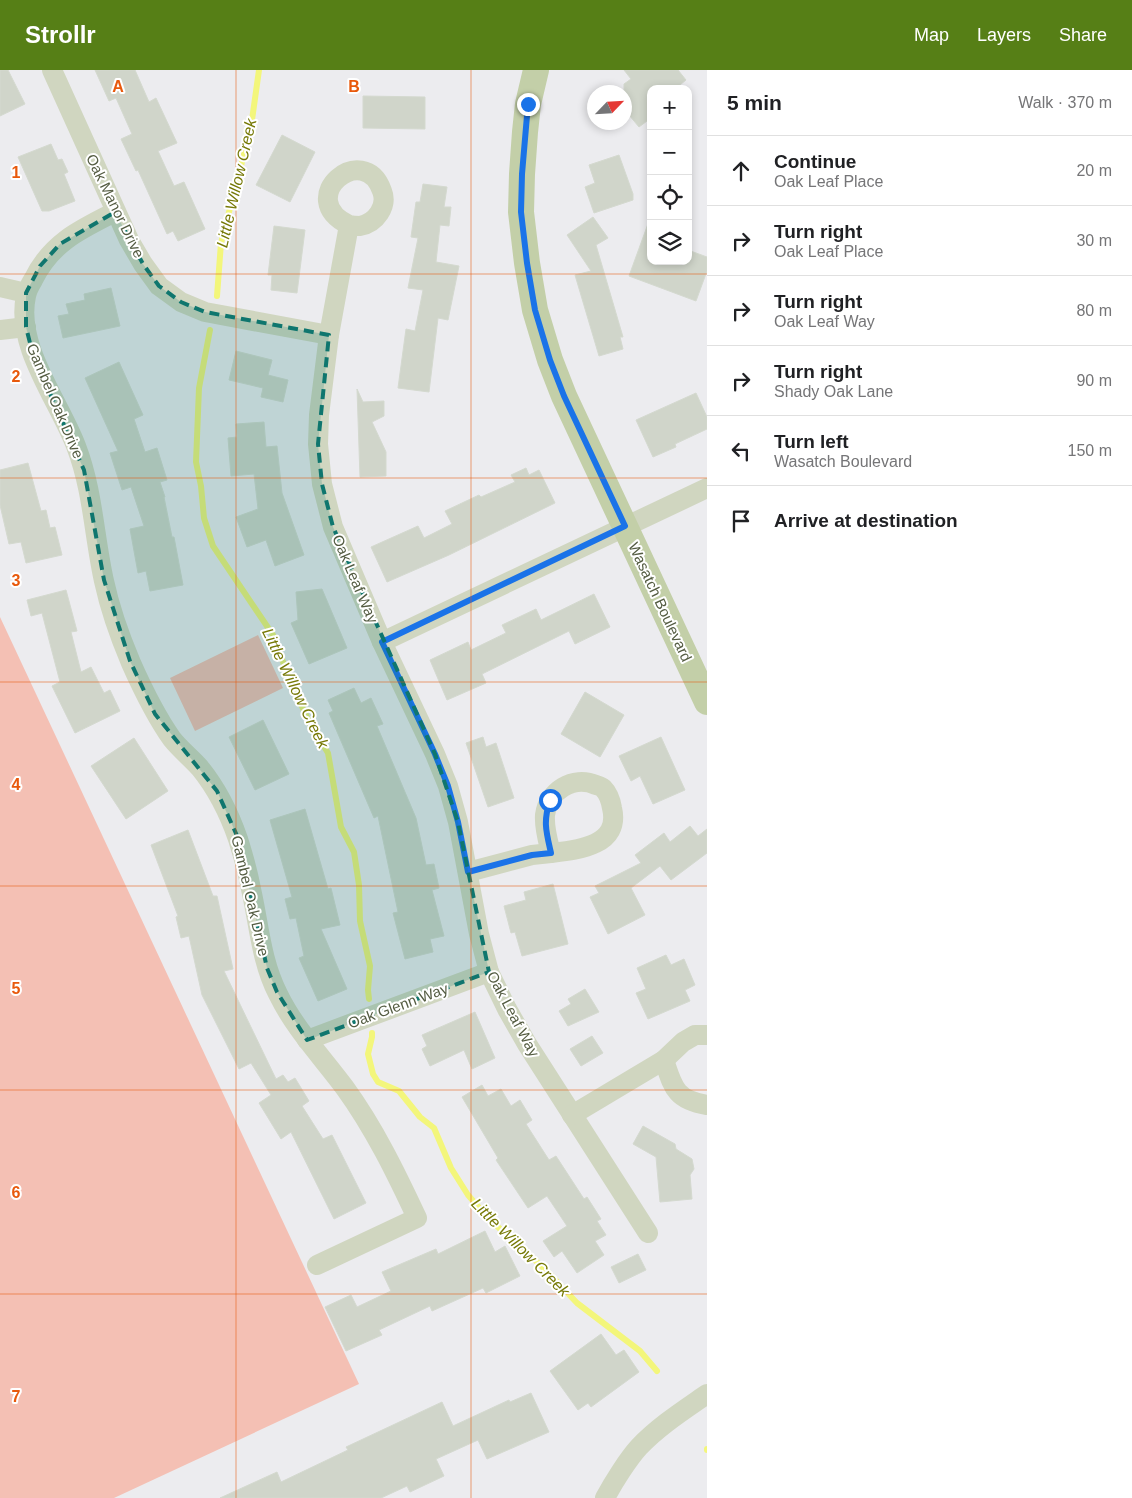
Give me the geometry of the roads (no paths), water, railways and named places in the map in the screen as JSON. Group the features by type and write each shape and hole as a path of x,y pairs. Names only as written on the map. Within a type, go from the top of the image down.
{"main road":[{"name":"Wasatch Boulevard","path":"536,70 528,104 525,132 521,212 535,310 550,360 564,396 707,702"}],"street":[{"name":"Oak Manor Drive","path":"52,70 115,212 143,264 159,286 181,302 205,312 329,335"},
{"name":"Gambel Oak Drive","path":"115,212 85,227 60,244 40,266 26,293 24,310 26,327 33,355 76,444 91,498 104,580 112,613 130,661 155,714 175,742 200,768 217,791 238,838 251,887 267,968 277,992 290,1017 345,1089 368,1123 394,1170 417,1218 317,1265"},
{"name":"Oak Leaf Way","path":"349,225 329,335 319,415 318,444 322,484 333,528 382,642 435,754 448,786 458,822 489,972 527,1044 648,1233"},
{"path":"0,287 26,293"},
{"path":"0,330 26,327"},
{"path":"382,642 707,488"},
{"path":"468,872 532,855 551,853"},
{"name":"Oak Glenn Way","path":"307,1040 489,972"},
{"path":"572,1115 664,1060 683,1042 696,1036 707,1035"},
{"path":"664,1060 671,1081 680,1096 694,1103 707,1105"},
{"path":"604,1498 639,1447 674,1417 707,1394"}],"waterway":[{"name":"Little Willow Creek","path":"217,296 221,243 251,127 259,70"},
{"name":"Little Willow Creek","path":"210,330 199,388 196,462 201,486 204,518 213,546 273,635 289,678 311,726 328,753 341,827 354,852 359,885 360,921 370,966 369,999"},
{"name":"Little Willow Creek","path":"372,1033 368,1054 373,1074 378,1082 399,1091 420,1117 434,1128 451,1168 468,1195 489,1219 546,1270 577,1303 640,1351 657,1371"}]}
